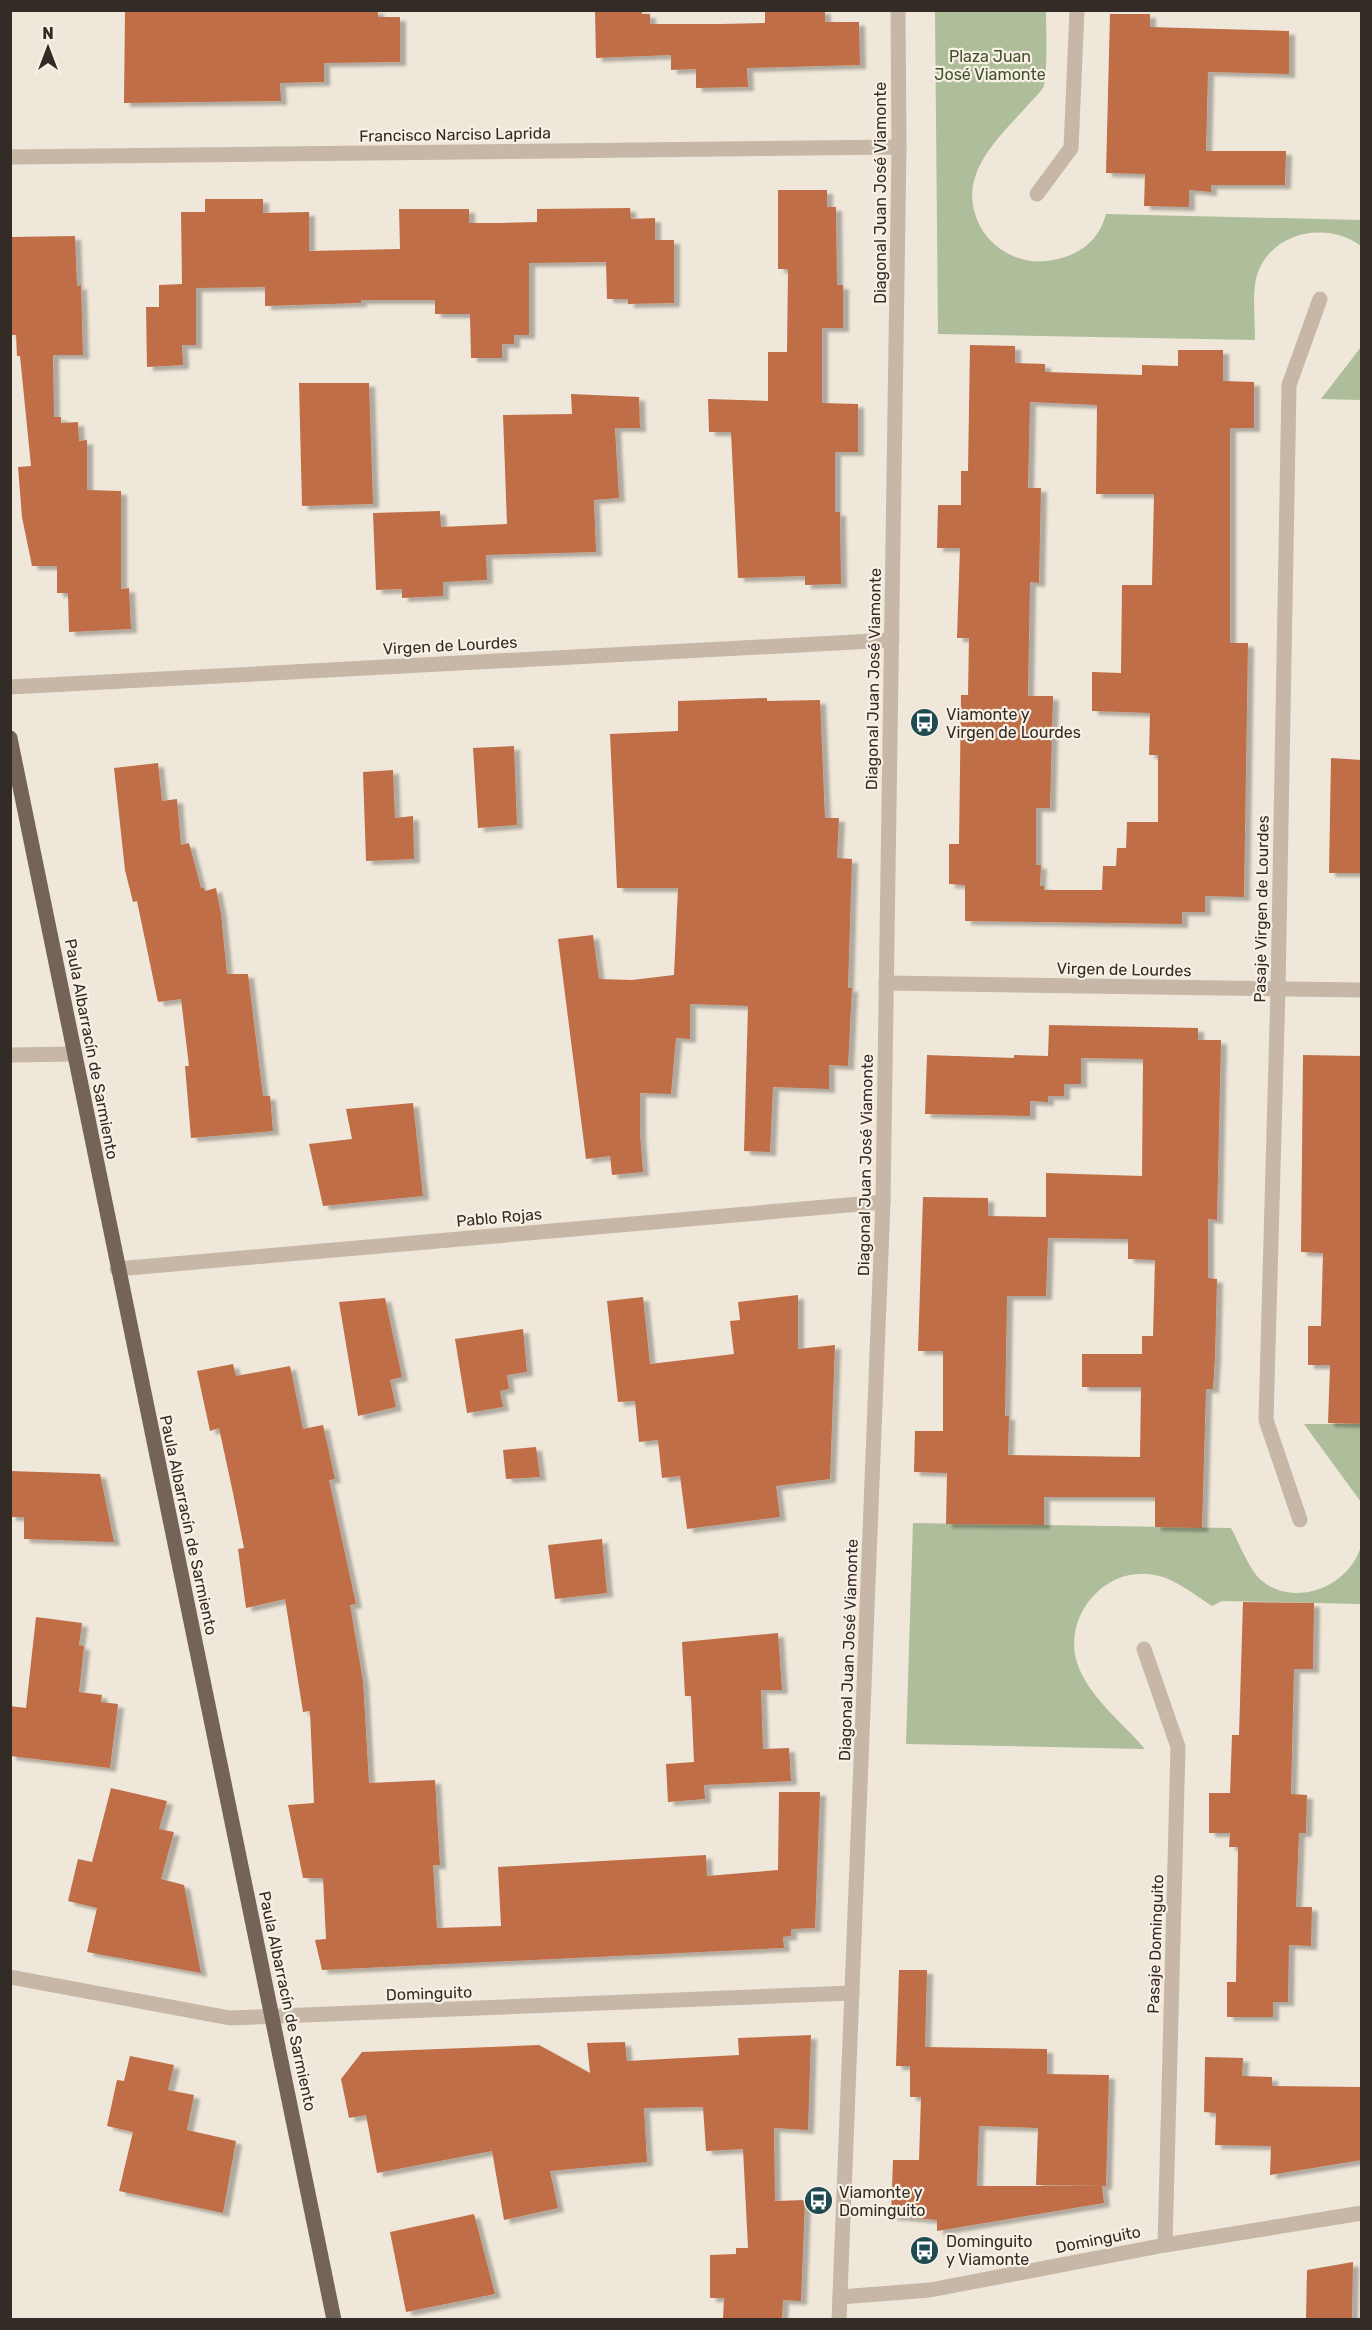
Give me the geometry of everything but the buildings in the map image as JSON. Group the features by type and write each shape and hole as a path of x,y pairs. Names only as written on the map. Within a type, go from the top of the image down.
{"main road":[{"name":"Paula Albarracín de Sarmiento","path":"10,738 334,2319"}],"street":[{"name":"Diagonal Juan José Viamonte","path":"840,2319 883,1202 899,147 898,10"},
{"path":"1037,194 1071,148 1077,10"},
{"name":"Francisco Narciso Laprida","path":"10,157 899,147"},
{"name":"Pasaje Virgen de Lourdes","path":"1300,1521 1266,1420 1278,989 1289,385 1320,298"},
{"name":"Virgen de Lourdes","path":"10,687 892,640"},
{"name":"Virgen de Lourdes","path":"886,983 1362,990"},
{"path":"10,1055 74,1054"},
{"name":"Pablo Rojas","path":"117,1269 883,1202"},
{"name":"Pasaje Dominguito","path":"1144,1649 1178,1747 1165,2245"},
{"name":"Dominguito","path":"10,1977 230,2018 852,1993"},
{"name":"Dominguito","path":"840,2297 930,2290 1165,2245 1362,2213"}],"green space":[{"name":"Plaza Juan José Viamonte","path":"935,11 1046,11 1046,63 1043,88 997,139 974,180 972,195 978,221 990,240 1007,253 1032,261 1050,261 1068,256 1092,240 1101,228 1106,214 1361,220 1361,246 1348,238 1317,233 1287,240 1275,248 1264,260 1255,282 1255,340 938,334"},
{"path":"1361,347 1361,400 1321,399"},
{"path":"1304,1424 1361,1424 1361,1502"},
{"path":"913,1523 1231,1528 1257,1576 1275,1589 1289,1593 1305,1593 1333,1582 1346,1572 1361,1546 1361,1604 1222,1601 1212,1606 1164,1578 1147,1574 1130,1575 1113,1581 1099,1590 1088,1603 1080,1617 1075,1634 1074,1651 1079,1668 1092,1690 1145,1749 906,1744"}],"place":[{"name":"Viamonte y Virgen de Lourdes","path":"925,723"},
{"name":"Viamonte y Dominguito","path":"818,2201"},
{"name":"Dominguito y Viamonte","path":"925,2250"}]}
